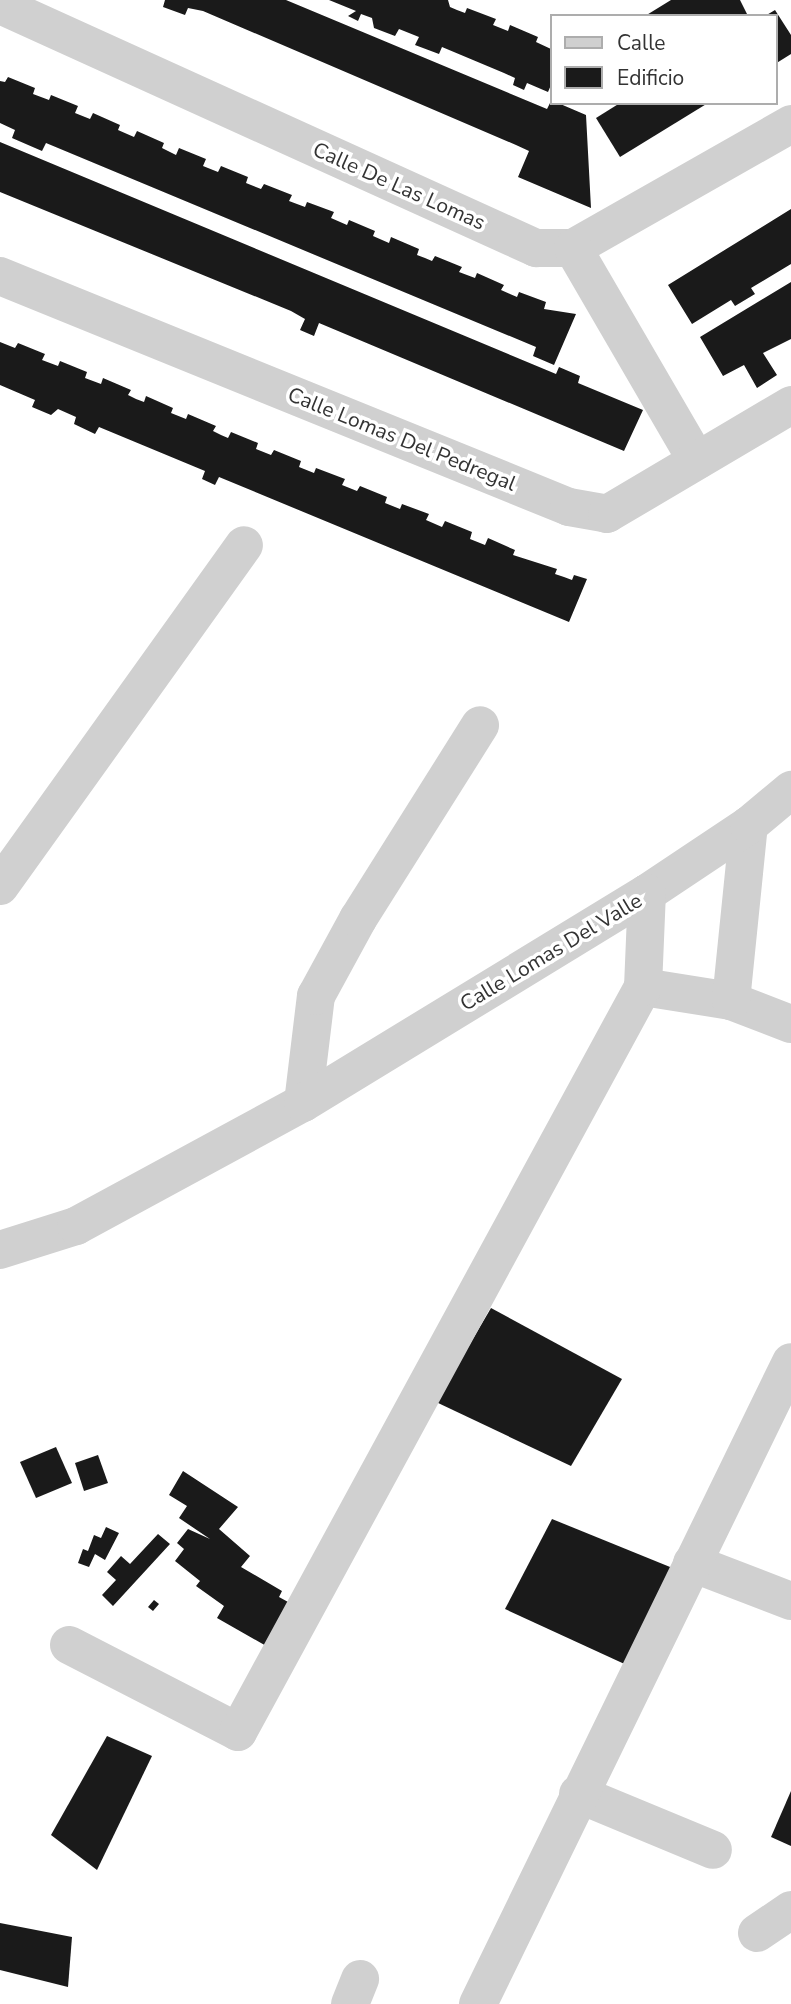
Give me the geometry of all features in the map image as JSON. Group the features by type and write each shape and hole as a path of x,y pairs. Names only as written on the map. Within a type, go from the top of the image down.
{"street":[{"name":"Calle De Las Lomas","path":"0,5 536,248 573,248 791,124"},
{"path":"573,248 697,461"},
{"name":"Calle Lomas Del Pedregal","path":"0,276 569,507 607,514 791,405"},
{"path":"0,886 244,545"},
{"path":"303,1103 316,996 358,919 480,725"},
{"name":"Calle Lomas Del Valle","path":"0,1250 76,1226 303,1103 647,893 749,825 791,790"},
{"path":"731,1001 749,825"},
{"path":"69,1645 238,1732 643,986 647,893"},
{"path":"643,986 731,1001 791,1024"},
{"path":"478,2004 578,1794 791,1362"},
{"path":"692,1563 791,1601"},
{"path":"578,1794 713,1850"},
{"path":"757,1933 791,1910"}],"building":[{"path":"165,0 286,0 547,109 550,103 563,105 586,115 591,208 518,177 529,151 203,11 188,8 185,15 163,7"},
{"path":"329,0 448,0 450,7 457,10 465,13 467,8 496,19 493,25 508,31 510,25 538,37 536,42 550,49 550,87 548,92 527,83 524,90 513,85 515,78 442,47 439,54 415,45 419,37 399,29 395,36 374,28 372,18 361,14 358,21 348,16 356,11"},
{"path":"671,0 740,0 747,14 648,14"},
{"path":"775,10 791,35 791,54 777,63 777,14 768,14"},
{"path":"8,77 35,88 33,94 49,100 51,95 78,106 75,113 90,119 93,113 120,125 118,130 134,137 137,131 164,143 162,148 176,155 179,148 206,159 203,166 218,172 221,166 248,177 246,183 261,189 264,184 292,195 289,201 305,207 307,202 334,212 331,218 347,225 349,220 375,231 373,236 389,243 391,237 419,249 417,255 432,261 435,256 462,267 459,272 475,278 477,273 504,285 501,290 517,297 519,292 546,302 544,309 576,314 554,365 533,356 536,347 46,143 42,151 12,138 15,130 0,123 0,81 5,82"},
{"path":"617,105 705,105 620,157 596,118"},
{"path":"0,142 556,374 559,367 580,376 578,383 643,410 624,451 319,323 314,336 300,330 305,319 291,311 0,192"},
{"path":"791,209 791,264 751,288 755,294 735,306 731,300 692,324 668,285"},
{"path":"791,282 791,339 763,353 777,375 757,388 744,365 723,376 700,337"},
{"path":"0,342 15,348 18,343 45,354 42,360 58,366 60,361 87,372 85,378 101,384 103,378 131,390 128,395 136,399 144,402 146,396 173,408 171,413 186,419 188,414 216,426 213,431 228,438 231,432 258,443 256,449 271,455 274,450 301,461 299,467 314,473 316,468 345,479 342,485 357,491 360,486 387,497 385,503 400,509 402,504 429,514 426,520 442,527 445,521 472,532 470,539 485,545 488,538 515,550 513,555 557,569 555,574 572,580 574,575 587,579 569,622 219,477 215,485 202,479 205,471 99,427 95,434 74,424 76,417 58,409 51,415 32,407 35,400 0,385"},
{"path":"491,1308 622,1379 571,1466 436,1402"},
{"path":"56,1447 72,1483 36,1498 20,1462"},
{"path":"98,1455 108,1483 84,1491 75,1463"},
{"path":"183,1471 238,1507 219,1529 250,1556 241,1567 282,1591 279,1597 299,1608 275,1651 217,1618 224,1606 196,1586 200,1581 175,1561 184,1549 177,1543 188,1529 210,1539 179,1518 187,1506 169,1495"},
{"path":"552,1519 675,1569 631,1667 505,1609"},
{"path":"106,1527 119,1533 105,1560 95,1554 89,1567 78,1563 83,1549 88,1551 94,1535 101,1538"},
{"path":"158,1534 170,1544 113,1606 102,1595 116,1580 107,1572 121,1556 130,1564"},
{"path":"154,1600 159,1604 153,1611 148,1607"},
{"path":"107,1736 152,1756 97,1870 51,1835"},
{"path":"791,1791 791,1846 771,1837"},
{"path":"0,1923 72,1937 68,1987 0,1970"}]}
